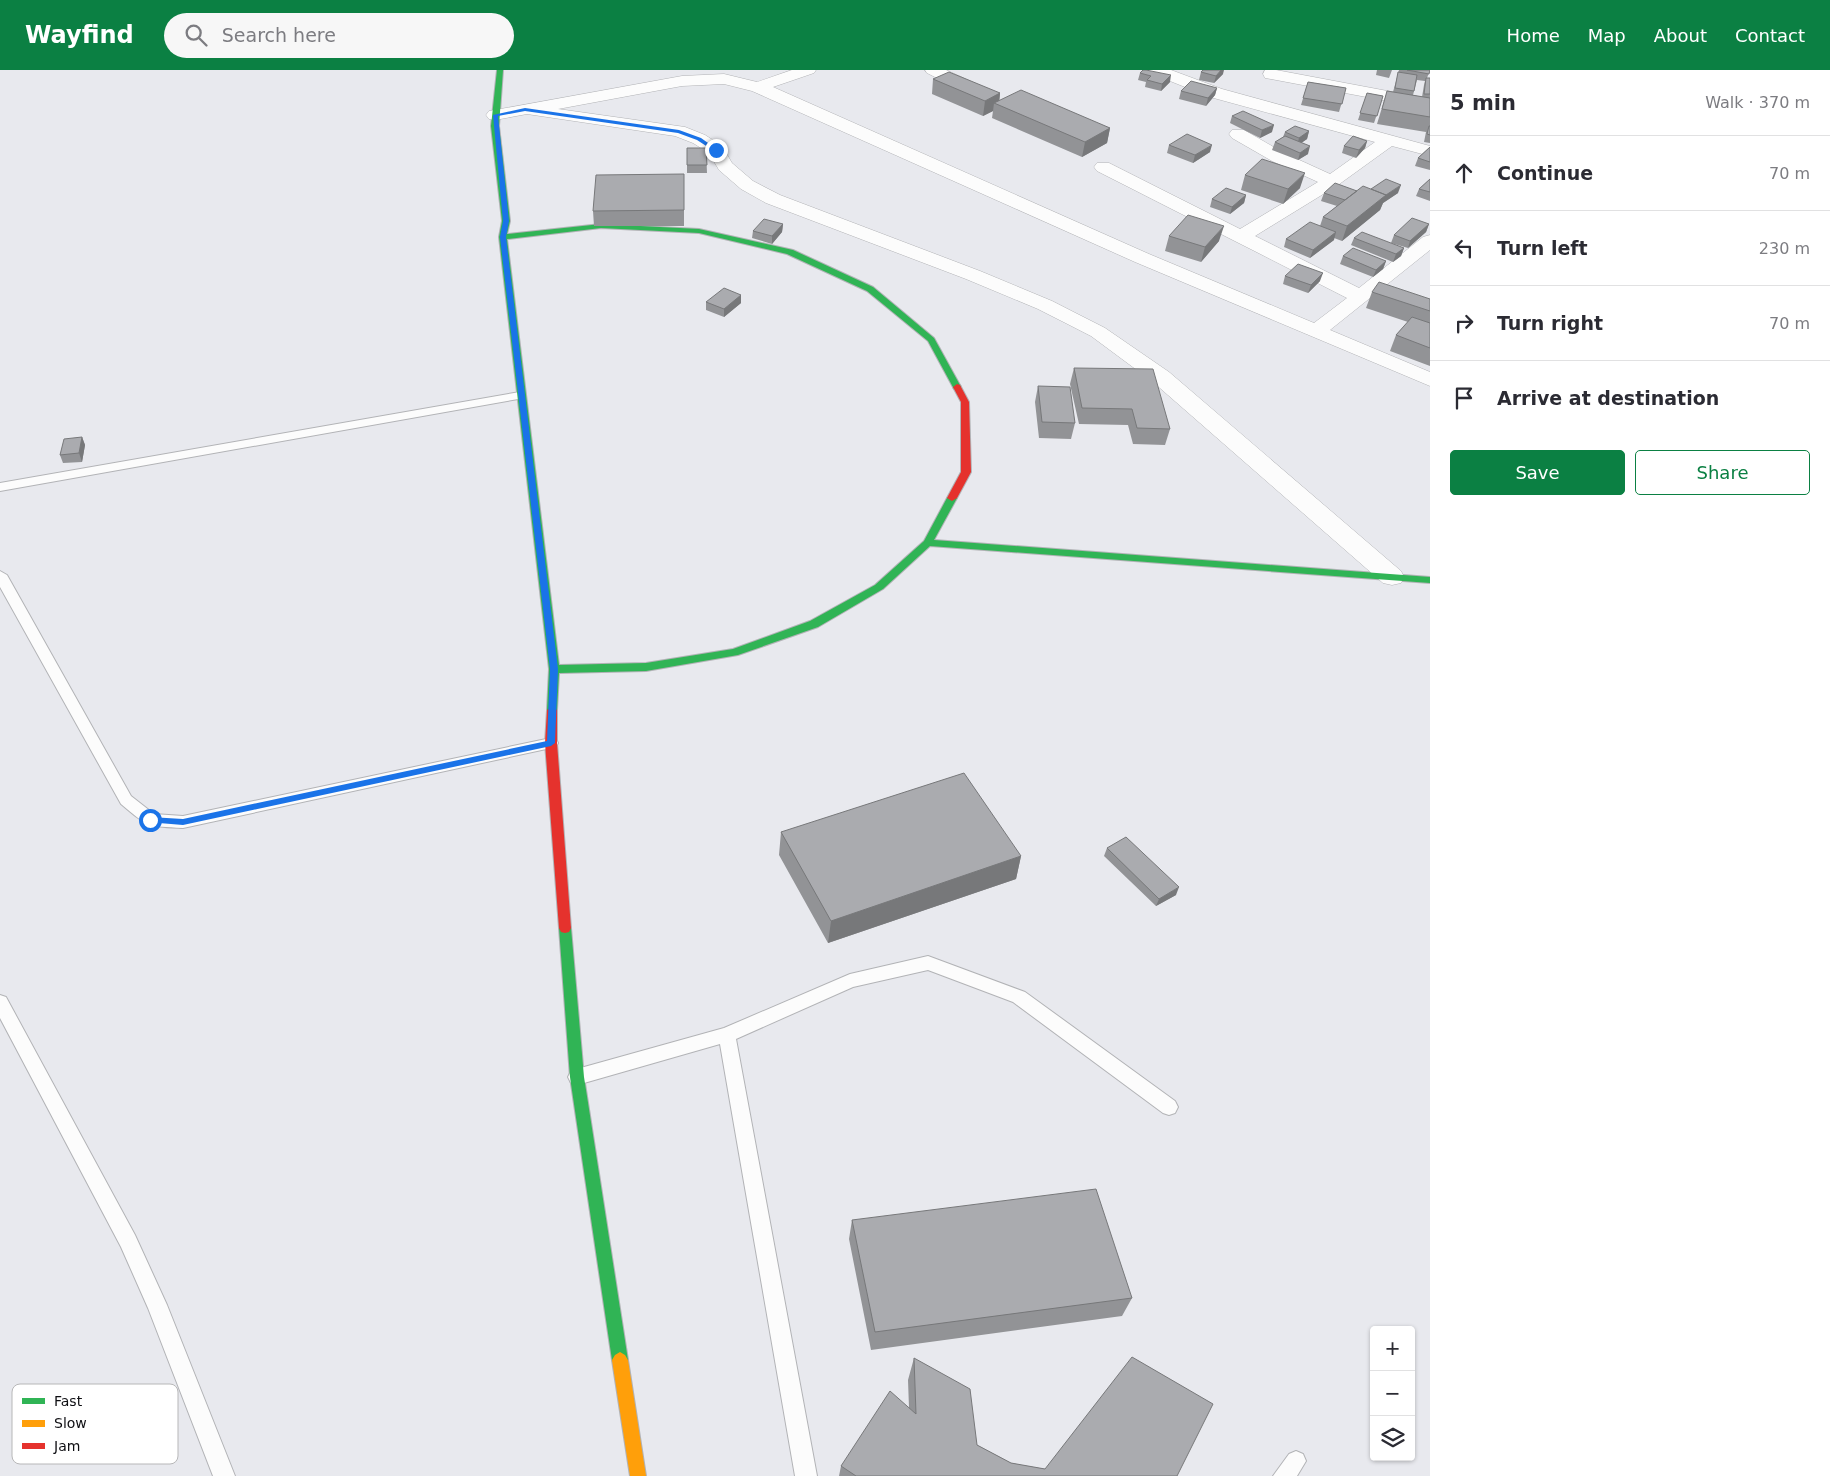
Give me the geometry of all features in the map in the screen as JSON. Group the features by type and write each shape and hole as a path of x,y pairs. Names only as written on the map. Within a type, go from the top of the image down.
{"street":[{"path":"500,70 495,111 506,221 503,237 520,396 554,669 551,743 577,1077 638,1476"},
{"path":"758,87 808,70"},
{"path":"933,70 985,94"},
{"path":"1156,70 1225,95 1430,151"},
{"path":"1271,74 1430,104"},
{"path":"495,111 525,109 682,81 724,79 758,87 1142,258 1430,380"},
{"path":"525,109 679,131 692,136 716,150 725,166 746,185 773,199 973,275 1045,305 1098,332 1161,377 1392,577"},
{"path":"1238,134 1278,157 1332,181"},
{"path":"1241,236 1332,181 1389,140"},
{"path":"1102,167 1360,296"},
{"path":"503,237 601,226 699,231 790,252 870,289 931,340 965,402 966,472 928,543 880,587 814,624 734,652 646,667 554,669"},
{"path":"1317,331 1430,241"},
{"path":"928,543 1430,580"}],"lane":[{"path":"0,487 520,396"},
{"path":"0,575 126,800 150,820 183,822 551,743"},
{"path":"577,1077 727,1034 850,981 928,963 1018,997 1169,1108"},
{"path":"0,1002 128,1241 157,1305 224,1476"},
{"path":"727,1034 806,1476"}],"building":[{"path":"1143,70 1171,75 1162,84 1147,80 1151,76 1140,73"},
{"path":"1203,70 1221,70 1216,76 1201,72"},
{"path":"1407,70 1430,70 1429,74"},
{"path":"949,72 1000,93 985,101 933,79"},
{"path":"1398,72 1417,75 1414,91 1395,88"},
{"path":"1426,78 1430,78 1430,94 1424,94"},
{"path":"1191,81 1217,88 1208,98 1181,91"},
{"path":"1308,82 1346,88 1342,104 1303,98"},
{"path":"1021,90 1110,128 1085,142 994,103"},
{"path":"1387,91 1430,98 1430,117 1382,109"},
{"path":"1367,93 1383,96 1377,116 1360,113"},
{"path":"1243,111 1274,125 1262,130 1232,116"},
{"path":"1295,126 1309,131 1299,138 1285,132"},
{"path":"1430,126 1430,135 1427,134"},
{"path":"1187,134 1212,145 1195,155 1169,145"},
{"path":"1285,136 1310,146 1300,153 1275,142"},
{"path":"1353,136 1367,141 1359,150 1344,146"},
{"path":"1430,147 1430,162 1418,158"},
{"path":"687,148 706,148 707,165 687,165"},
{"path":"1262,159 1305,173 1288,189 1245,175"},
{"path":"684,174 684,210 593,211 596,175"},
{"path":"1386,179 1401,185 1386,195 1371,189"},
{"path":"1430,179 1430,192 1419,189"},
{"path":"1335,183 1357,191 1345,200 1324,193"},
{"path":"1363,186 1386,195 1347,226 1323,217"},
{"path":"1226,188 1246,195 1232,207 1212,199"},
{"path":"1188,215 1224,226 1205,247 1169,236"},
{"path":"1412,218 1429,224 1410,241 1394,235"},
{"path":"764,219 783,224 772,236 753,231"},
{"path":"1310,222 1336,232 1313,250 1286,239"},
{"path":"1362,232 1404,248 1396,254 1354,238"},
{"path":"1353,248 1386,261 1376,270 1343,256"},
{"path":"1298,264 1323,273 1311,285 1285,276"},
{"path":"1379,282 1430,299 1430,311 1372,292"},
{"path":"724,288 741,295 724,309 706,302"},
{"path":"1412,317 1430,323 1430,348 1396,335"},
{"path":"1074,368 1153,369 1170,429 1137,428 1132,409 1082,408"},
{"path":"1038,386 1070,387 1075,423 1042,422"},
{"path":"82,437 79,453 60,455 64,439"},
{"path":"964,773 1021,856 831,921 781,832"},
{"path":"1126,837 1179,887 1159,899 1107,848"},
{"path":"1096,1189 1132,1298 875,1332 852,1220"},
{"path":"1132,1357 1213,1404 1177,1476 856,1476 841,1466 890,1391 916,1414 914,1358 970,1389 977,1445 1011,1463 1045,1469"}],"traffic: fast":[{"path":"500,70 495,126 506,221 503,237 554,669 552,710"},
{"path":"503,237 601,226 699,231 790,252 870,289 931,340 957,387"},
{"path":"554,669 646,667 734,652 814,624 879,587 928,543 952,498"},
{"path":"928,543 1430,580"},
{"path":"565,928 577,1077 620,1360"}],"traffic: slow":[{"path":"620,1360 638,1476"}],"traffic: jam":[{"path":"952,498 966,472 965,402 957,387"},
{"path":"552,710 551,743 565,928"}],"route":[{"path":"150,820 183,822 551,743 554,669 520,396 503,237 506,221 495,115 525,109 679,131 699,139 716,150"}]}
